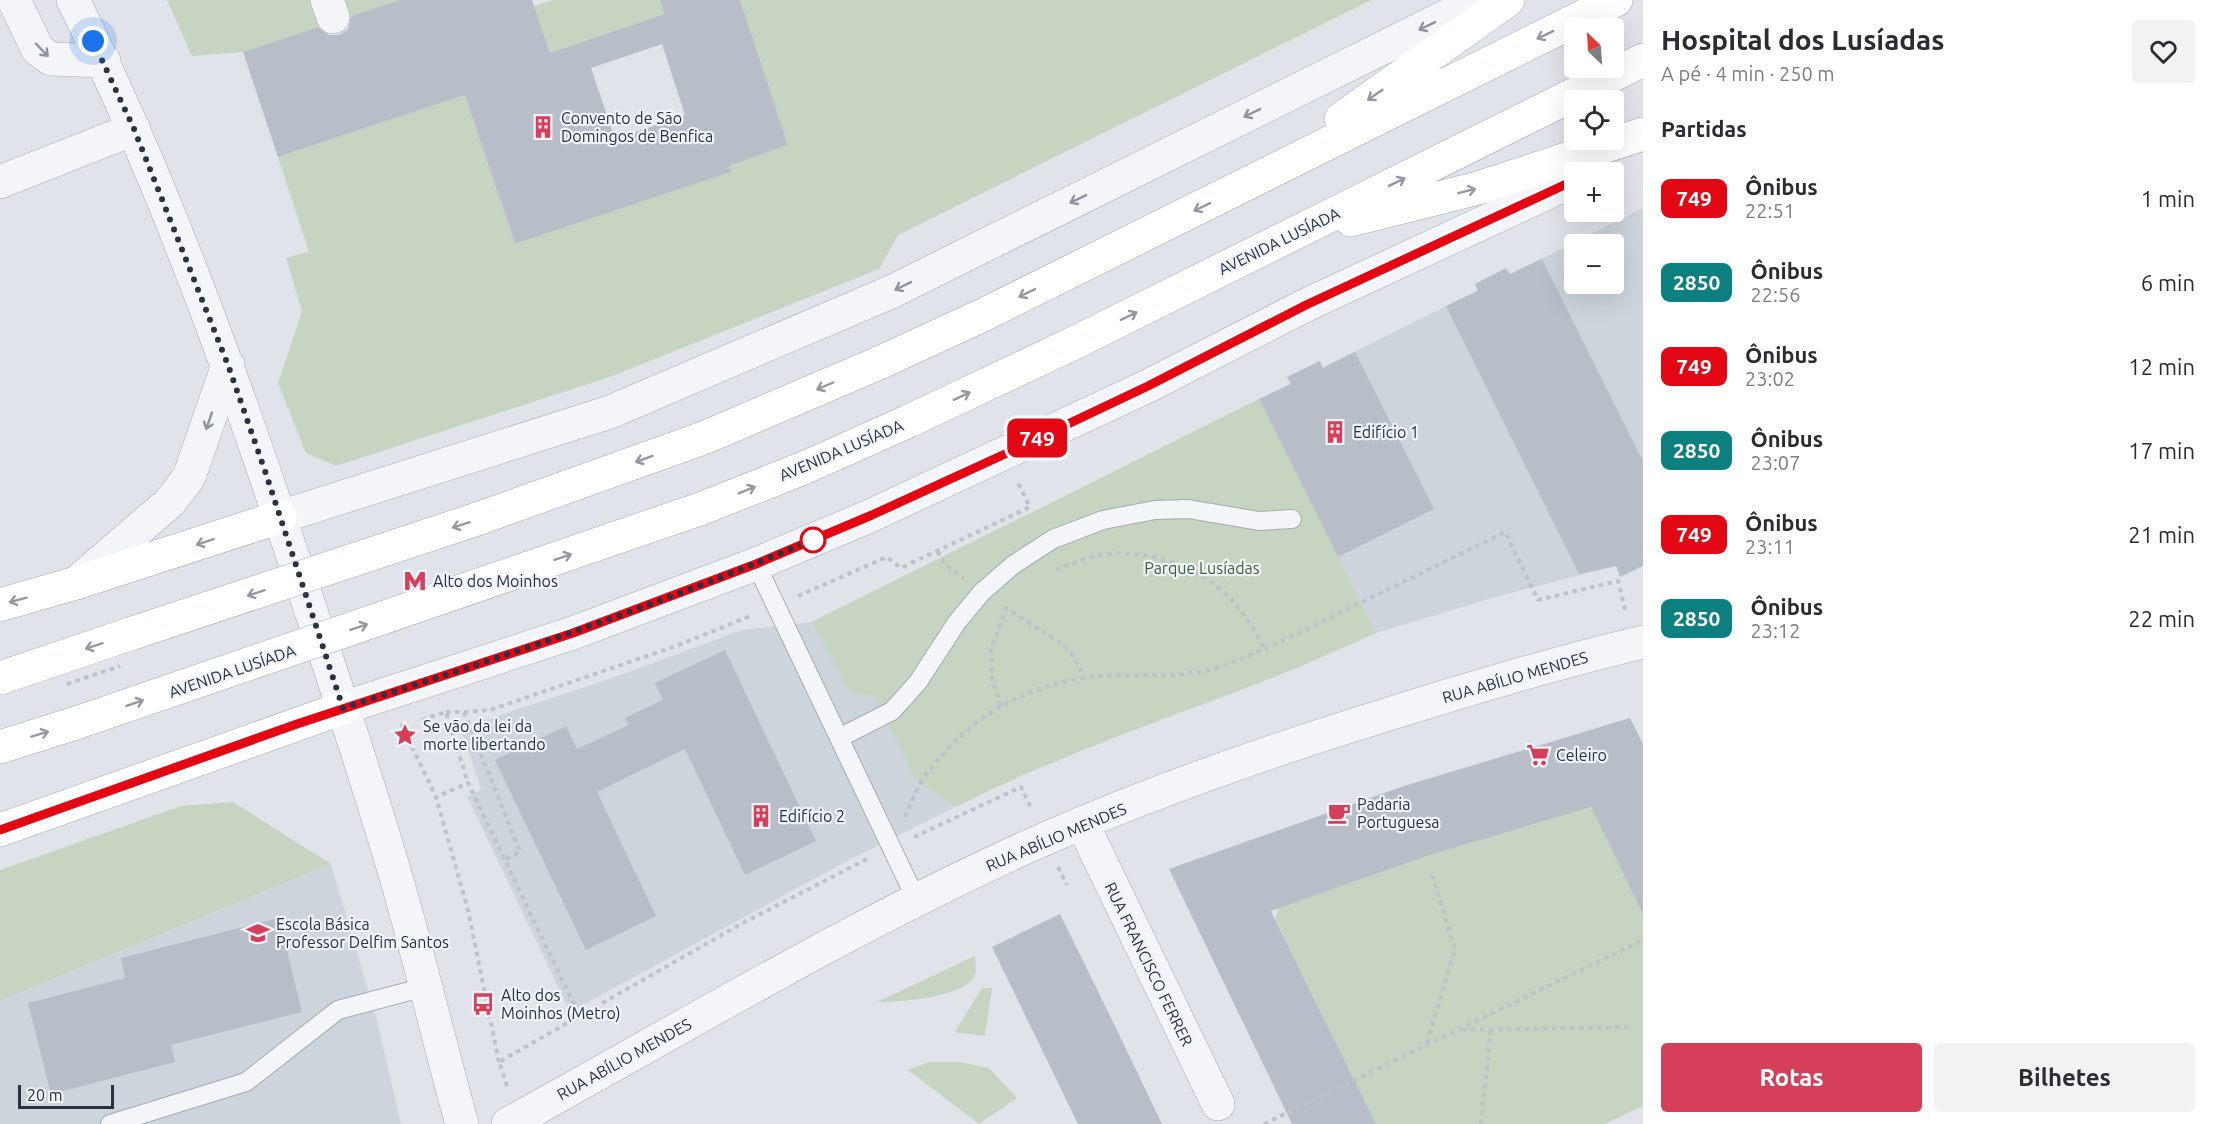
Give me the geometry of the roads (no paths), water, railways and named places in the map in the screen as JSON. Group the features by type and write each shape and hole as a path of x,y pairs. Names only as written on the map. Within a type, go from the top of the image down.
{"main road":[{"path":"1245,185 1508,0"},
{"path":"0,678 490,515 706,437 879,363 983,315 1616,0"},
{"name":"AVENIDA LUSÍADA","path":"0,747 700,509 806,467 1076,342 1643,60"},
{"path":"1288,237 1478,188 1643,134"},
{"path":"0,605 280,517"},
{"path":"0,830 343,708"}],"street":[{"path":"14,0 39,50 51,59 104,61"},
{"path":"73,0 104,61 134,129 228,365 343,708 402,899 462,1124"},
{"path":"280,517 610,412 891,292 1479,0"},
{"path":"0,182 134,129"},
{"path":"1604,162 1643,140"},
{"path":"343,708 573,633 756,564 872,515 1148,386 1306,305 1564,185"},
{"path":"76,583 170,502 189,477 228,365"},
{"name":"RUA ABÍLIO MENDES","path":"515,1120 916,900 1082,823 1212,773 1326,733 1468,689 1635,628"},
{"name":"RUA FRANCISCO FERRER","path":"1082,823 1218,1104"}],"lane":[{"path":"839,738 892,711 918,682 970,605 1013,565 1053,539 1103,520 1155,510 1188,509 1259,521 1292,519"},
{"path":"756,564 916,900"},
{"path":"110,1124 246,1082 338,1010 425,987"}],"place":[{"name":"Convento de São Domingos de Benfica","path":"543,127"},
{"name":"Edifício 1","path":"1335,432"},
{"name":"Alto dos Moinhos","path":"415,581"},
{"name":"Se vão da lei da morte libertando","path":"405,735"},
{"name":"Celeiro","path":"1538,755"},
{"name":"Padaria Portuguesa","path":"1339,813"},
{"name":"Edifício 2","path":"761,816"},
{"name":"Escola Básica Professor Delfim Santos","path":"258,933"},
{"name":"Alto dos Moinhos (Metro)","path":"483,1004"}],"park label":[{"name":"Parque Lusíadas","path":"1202,568"}]}
